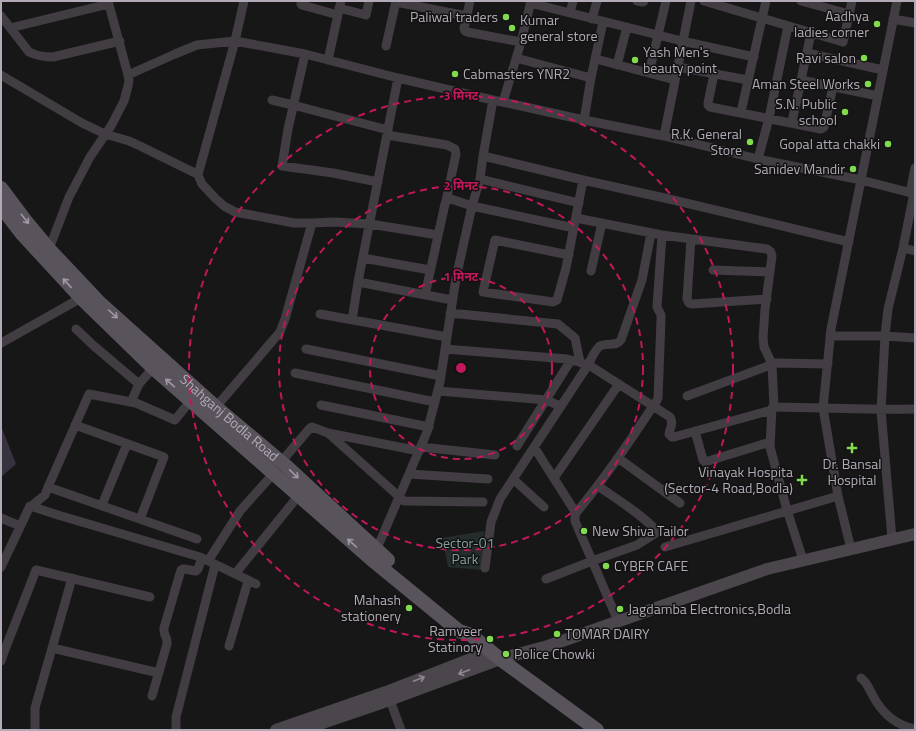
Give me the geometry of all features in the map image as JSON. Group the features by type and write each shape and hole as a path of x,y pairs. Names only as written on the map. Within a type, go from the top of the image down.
{"main road":[{"name":"Shahganj Bodla Road","path":"1,188 49,249 100,303 216,407 250,444"},
{"name":"Shahganj Bodla Road","path":"1,207 22,234 81,298 153,368 191,400 250,444 277,467 459,631 471,635 597,730"},
{"name":"Shahganj Bodla Road","path":"277,467 298,495 373,555"},
{"path":"276,730 496,655 548,646 767,569 915,534"},
{"path":"302,730 390,700 496,655"}],"street":[{"path":"197,173 199,171 235,41 244,1"},
{"path":"302,1 302,5 340,8 366,15 369,1"},
{"path":"386,46 396,1 467,16"},
{"path":"470,1 464,30 467,32 521,42"},
{"path":"570,13 573,1"},
{"path":"592,19 597,1"},
{"path":"637,1 644,1"},
{"path":"649,73 666,1"},
{"path":"664,136 691,1"},
{"path":"704,1 728,4 763,18 843,42 852,1"},
{"path":"741,112 766,1"},
{"path":"801,1 818,3 849,14"},
{"path":"850,549 838,496 823,408 830,336 897,1"},
{"path":"10,28 109,2 129,80 124,101 111,126 90,157 69,197 49,249"},
{"path":"504,102 531,2 604,22 754,57"},
{"path":"328,60 340,8"},
{"path":"1,16 29,52 43,57 53,57 120,41"},
{"path":"894,19 915,23"},
{"path":"584,120 604,22"},
{"path":"758,159 769,118 788,26"},
{"path":"617,65 627,27"},
{"path":"792,122 811,33"},
{"path":"128,75 197,45 235,41 305,54 398,78 493,100 664,136 758,159 860,180 913,193"},
{"path":"807,53 883,70"},
{"path":"305,54 293,104 282,166 333,173 378,182"},
{"path":"516,58 592,78"},
{"path":"596,59 675,80"},
{"path":"678,67 748,80"},
{"path":"714,74 708,103 710,106 823,128 833,87"},
{"path":"1,75 82,123 105,134 129,142 197,173 202,184 215,198 224,206 235,212 294,223 334,222 370,224 438,235"},
{"path":"352,320 358,282 398,78"},
{"path":"801,80 878,96"},
{"path":"272,100 293,104 388,132 447,145 455,149 456,154 425,295"},
{"path":"373,555 429,427 441,376 456,278 472,206 480,179 493,100"},
{"path":"483,156 849,242"},
{"path":"892,539 881,410 885,336 888,308 903,248 913,193 915,168"},
{"path":"480,179 579,203"},
{"path":"569,255 495,240 483,292 556,301 569,255 583,180"},
{"path":"446,201 451,199 472,206 575,223 602,223 662,236 767,249 771,252 772,256 763,338 764,347 772,364 773,409 770,442 771,451 787,510 803,560"},
{"path":"216,407 280,332 312,223"},
{"path":"591,271 602,223"},
{"path":"517,446 546,400 580,363 598,347 617,344 621,340 642,280 651,233"},
{"path":"618,621 575,517 576,513 618,458 658,398 661,315 657,307 662,236"},
{"path":"691,239 687,299 689,303 767,299"},
{"path":"903,248 915,251"},
{"path":"363,258 430,270"},
{"path":"713,270 770,272"},
{"path":"358,282 452,300"},
{"path":"1,343 81,298"},
{"path":"450,313 558,324 575,338 580,363 560,406 498,503 490,526 485,568"},
{"path":"320,314 447,337"},
{"path":"76,329 139,384"},
{"path":"830,336 885,336 915,338"},
{"path":"306,349 441,376"},
{"path":"444,349 559,358 592,367 670,417 672,419 672,424 669,434 672,437 773,409 915,409"},
{"path":"687,396 772,364 781,362 828,364"},
{"path":"132,402 139,384 153,368"},
{"path":"295,373 435,402"},
{"path":"554,478 620,384"},
{"path":"438,391 546,400 560,406"},
{"path":"1,568 24,515 30,506 45,495 89,394 136,403 175,420 191,400"},
{"path":"321,405 429,427"},
{"path":"76,425 164,457 140,519"},
{"path":"152,696 168,642 164,633 164,628 181,570 196,571 208,561 240,511 310,428 314,427 328,433 420,449 495,455"},
{"path":"695,431 703,460 705,462 770,442"},
{"path":"328,433 404,501 483,502"},
{"path":"102,505 127,444"},
{"path":"534,447 576,513"},
{"path":"618,458 680,503"},
{"path":"409,474 488,479"},
{"path":"513,479 544,507"},
{"path":"546,579 592,560 637,545 655,534 657,531 630,508 598,486"},
{"path":"48,487 197,539"},
{"path":"235,574 298,495"},
{"path":"665,547 838,496"},
{"path":"30,506 208,561 252,582 229,646"},
{"path":"1,518 20,526"},
{"path":"176,730 176,717 208,561"},
{"path":"1,662 36,570 150,597"},
{"path":"35,730 35,708 72,578"},
{"path":"52,648 159,673"},
{"path":"861,678 887,716 901,725 915,729"},
{"path":"390,700 401,730"}],"green space":[{"name":"Sector-01 Park","path":"484,531 481,570 448,567 442,538"}],"shaded area":[{"path":"1,426 16,464 1,477"}],"place":[{"name":"Paliwal traders","path":"506,17"},
{"name":"Aadhya ladies corner","path":"877,24"},
{"name":"Kumar general store","path":"512,28"},
{"name":"Ravi salon","path":"864,58"},
{"name":"Yash Men's beauty point","path":"635,60"},
{"name":"Cabmasters YNR2","path":"455,74"},
{"name":"Aman Steel Works","path":"868,84"},
{"name":"S.N. Public school","path":"845,112"},
{"name":"R.K. General Store","path":"750,142"},
{"name":"Gopal atta chakki","path":"888,144"},
{"name":"Sanidev Mandir","path":"853,169"},
{"name":"Dr. Bansal Hospital","path":"852,448"},
{"name":"Vinayak Hospita (Sector-4 Road,Bodla)","path":"802,480"},
{"name":"New Shiva Tailor","path":"584,531"},
{"name":"CYBER CAFE","path":"606,566"},
{"name":"Mahash stationery","path":"409,608"},
{"name":"Jagdamba Electronics,Bodla","path":"620,609"},
{"name":"TOMAR DAIRY","path":"557,634"},
{"name":"Ramveer Statinory","path":"490,639"},
{"name":"Police Chowki","path":"506,654"}]}
